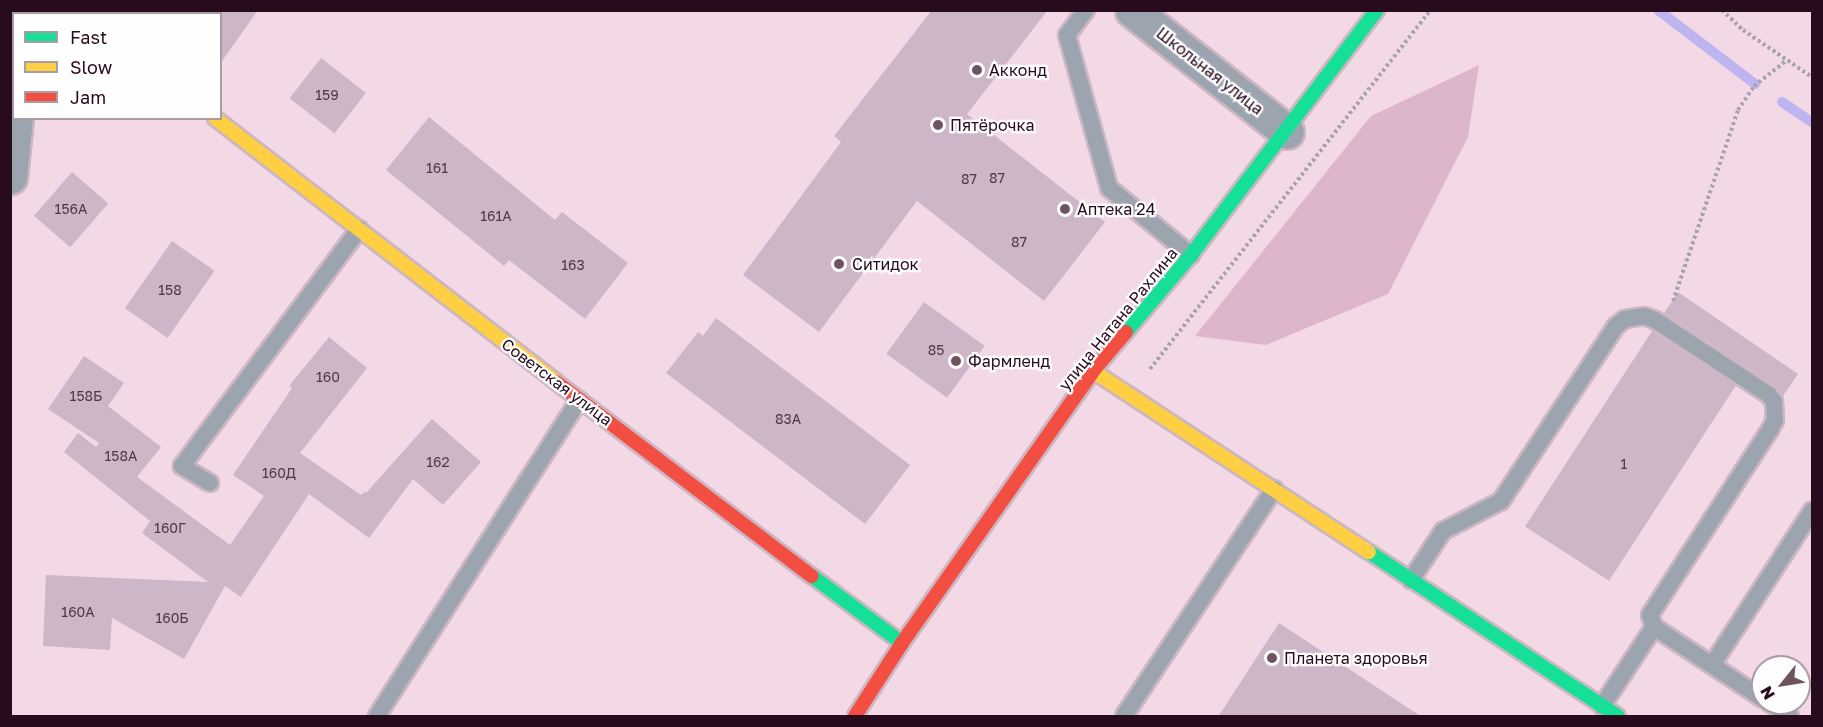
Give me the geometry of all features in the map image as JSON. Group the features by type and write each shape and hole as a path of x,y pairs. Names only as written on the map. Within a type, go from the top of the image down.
{"street":[{"name":"Школьная улица","path":"1132,10 1287,132"},
{"name":"улица Натана Рахлина","path":"855,717 902,643 1094,371 1191,255 1287,132 1377,10"},
{"path":"10,177 16,120"},
{"name":"Советская улица","path":"218,120 579,400 902,643"},
{"path":"1094,371 1612,714"}],"lane":[{"path":"1086,10 1067,34 1110,188 1191,255"},
{"path":"210,483 182,466 359,229"},
{"path":"1411,580 1446,529 1501,501 1616,326 1625,319 1644,316 1665,326 1769,395 1776,411 1771,428 1653,610 1650,620 1654,627 1751,691"},
{"path":"377,717 579,400"},
{"path":"1124,717 1274,489"},
{"path":"1712,665 1812,512"},
{"path":"1612,714 1654,627"}],"path":[{"path":"1130,394 1430,10"},
{"path":"1722,10 1736,25 1812,77"},
{"path":"1665,326 1738,110 1754,86 1787,60"}],"shaded area":[{"path":"1479,65 1468,137 1388,294 1266,345 1195,336 1371,116"}],"building":[{"path":"220,10 258,10 222,61 222,12"},
{"path":"932,10 1048,10 967,114 1105,222 1044,301 917,201 819,332 743,275 841,142 834,136"},
{"path":"321,58 366,93 335,133 290,98"},
{"path":"429,117 555,220 562,212 628,263 585,319 509,260 504,266 386,170"},
{"path":"72,172 108,203 70,247 34,216"},
{"path":"172,241 215,271 168,338 125,308"},
{"path":"1678,292 1798,374 1783,396 1775,386 1664,313"},
{"path":"924,302 985,346 947,398 886,354"},
{"path":"716,318 910,465 865,524 666,373 698,332 703,336"},
{"path":"1652,331 1736,385 1609,581 1525,526"},
{"path":"329,337 367,368 300,453 361,495 366,493 432,419 481,462 443,505 413,479 369,538 309,494 241,597 225,586 184,659 112,618 110,650 43,646 46,575 208,582 142,533 150,521 64,452 78,433 96,447 99,443 48,409 84,356 124,383 108,406 161,447 137,477 230,545 264,496 233,475 292,388 289,386"},
{"path":"1279,623 1422,717 1218,717"}],"waterway":[{"path":"1658,10 1755,84"},
{"path":"1782,102 1812,122"}],"traffic: fast":[{"path":"1126,332 1191,255 1377,10"},
{"path":"1369,552 1618,716"},
{"path":"812,576 902,643"}],"traffic: slow":[{"path":"218,120 556,382"},
{"path":"1093,371 1369,552"}],"traffic: jam":[{"path":"855,716 902,643 1093,371 1126,332"},
{"path":"556,382 812,576"}],"place":[{"name":"Акконд","path":"977,70"},
{"name":"Пятёрочка","path":"938,125"},
{"name":"Аптека 24","path":"1065,209"},
{"name":"Ситидок","path":"839,264"},
{"name":"Фармленд","path":"956,361"},
{"name":"Планета здоровья","path":"1272,658"}]}
